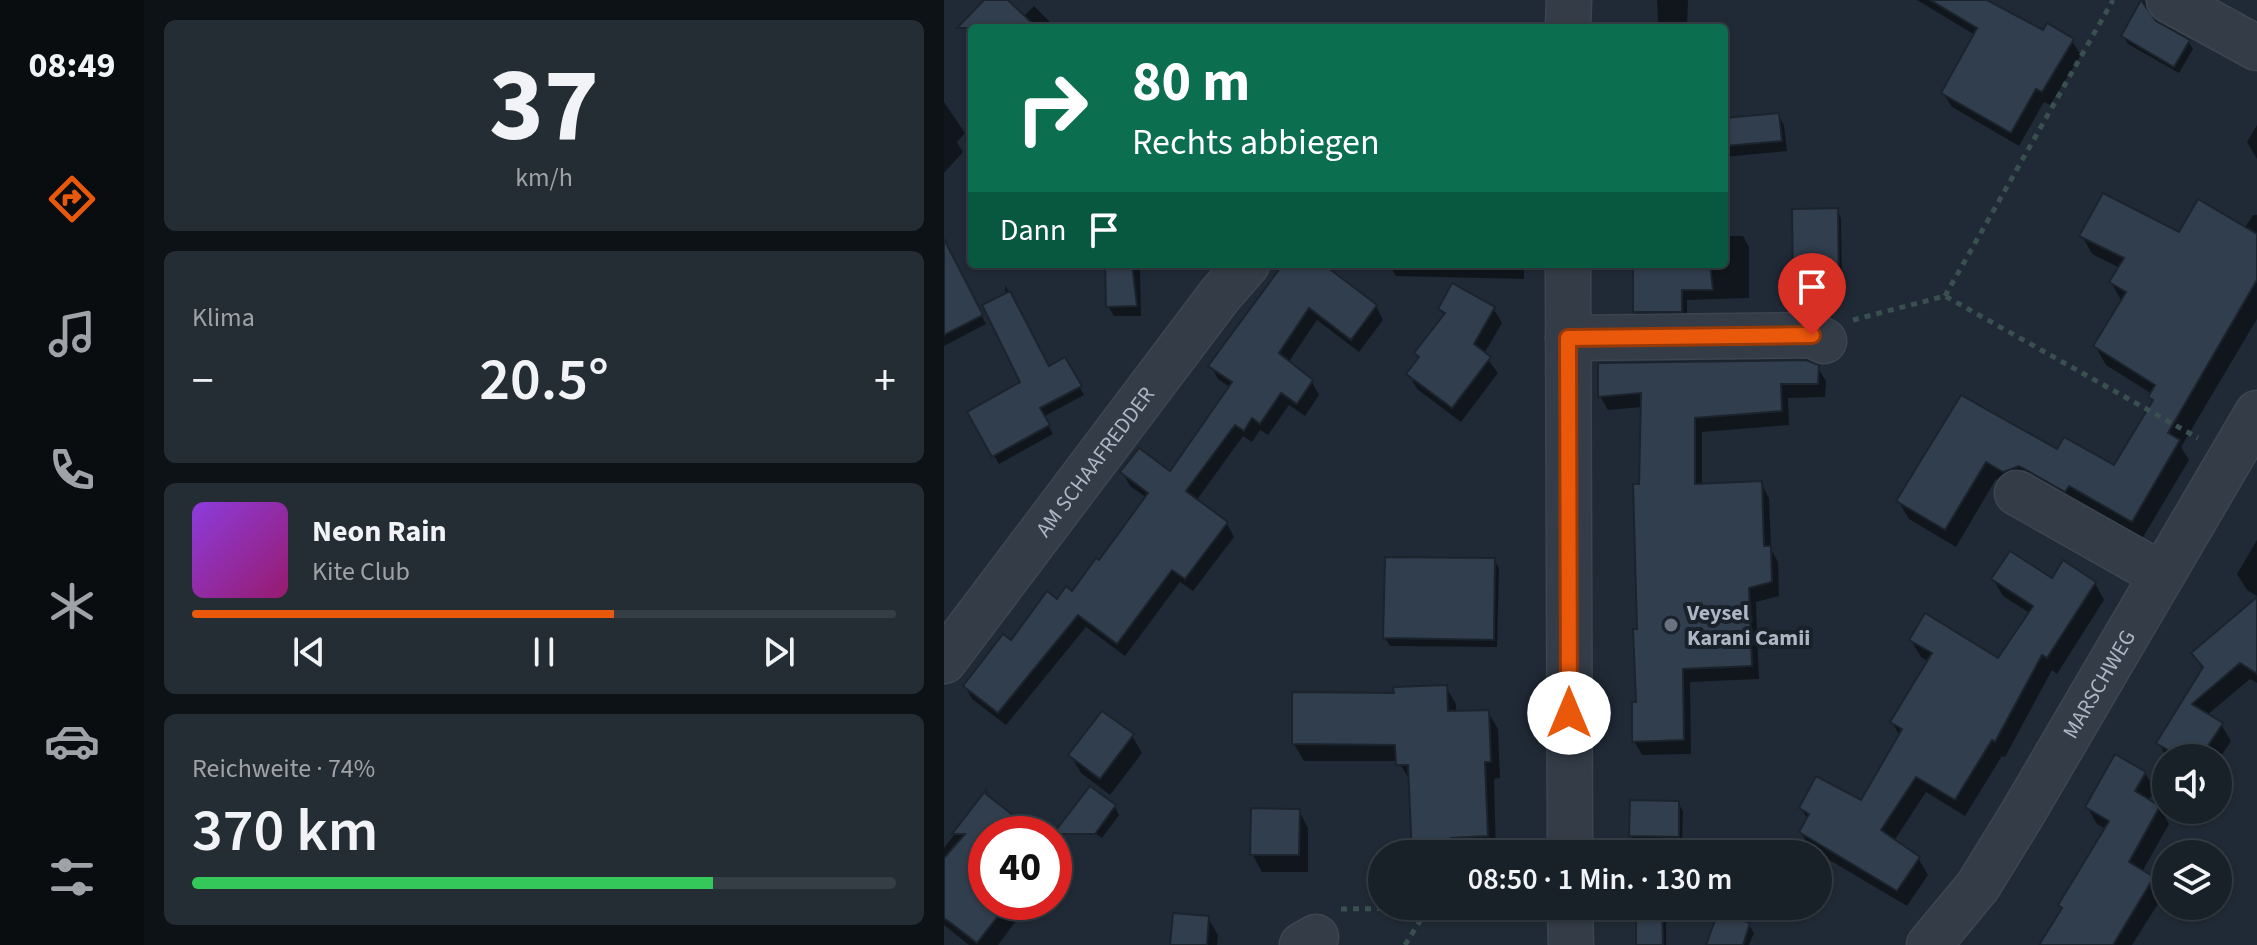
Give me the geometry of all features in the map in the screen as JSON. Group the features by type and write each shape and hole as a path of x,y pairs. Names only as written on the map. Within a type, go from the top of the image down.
{"street":[{"path":"1568,24 1569,0"},
{"path":"2169,0 2257,48"},
{"name":"AM SCHAAFREDDER","path":"944,661 1244,268"},
{"path":"1568,268 1570,840"},
{"path":"1568,338 1811,338"},
{"name":"MARSCHWEG","path":"1929,945 1978,886 2257,413"},
{"path":"2017,493 2162,575"}],"path":[{"path":"1811,338 1945,296 2113,0"},
{"path":"1945,296 2232,458"},
{"path":"1309,941 1338,909 1368,909"},
{"path":"1405,945 1421,920"}],"building":[{"path":"984,0 1008,0 1033,24 968,24 968,28 957,28"},
{"path":"1930,0 1987,0 2043,30 2047,23 2074,39 2042,92 2036,89 2011,133 1941,93 1977,28"},
{"path":"2141,0 2156,21 2190,40 2174,67 2121,36"},
{"path":"1779,113 1782,141 1728,146 1728,118"},
{"path":"2103,193 2179,232 2198,199 2257,234 2257,280 2168,433 2180,440 2132,522 2069,486 2065,492 2019,466 2003,472 1986,462 1945,530 1896,501 1961,395 2057,449 2064,437 2114,465 2153,400 2148,397 2155,385 2093,346 2126,292 2109,282 2124,258 2079,236"},
{"path":"1838,208 1839,282 1793,283 1792,209"},
{"path":"944,239 983,315 944,335"},
{"path":"1105,268 1132,268 1137,306 1106,307"},
{"path":"1280,268 1328,268 1377,305 1351,340 1309,308 1279,353 1313,380 1297,404 1281,393 1260,424 1252,418 1244,431 1235,425 1186,491 1228,522 1185,579 1172,570 1117,644 1078,615 998,713 963,686 1003,634 1011,640 1047,591 1057,599 1066,586 1072,591 1096,558 1099,560 1148,493 1120,472 1139,448 1170,471 1232,382 1208,366"},
{"path":"1633,268 1710,268 1713,290 1682,290 1682,312 1633,312"},
{"path":"1452,283 1495,307 1474,344 1491,357 1452,408 1406,374 1419,357 1414,353 1445,313 1438,309"},
{"path":"1010,291 1049,366 1065,357 1082,386 1040,408 1050,425 992,457 967,412 1020,382 982,305"},
{"path":"1806,360 1819,365 1818,384 1781,384 1782,411 1695,418 1695,484 1762,481 1764,546 1771,546 1772,582 1749,588 1752,666 1683,669 1684,740 1632,742 1632,702 1636,702 1633,629 1637,629 1633,484 1639,484 1641,393 1598,397 1598,363"},
{"path":"2010,551 2052,578 2063,560 2096,582 2047,658 2042,655 1995,742 1992,740 1955,800 1916,777 1881,830 1920,857 1897,891 1832,852 1832,840 1812,840 1799,832 1809,814 1799,808 1816,776 1861,800 1902,729 1890,722 1932,653 1909,640 1925,613 1998,658 2033,606 1991,579"},
{"path":"1385,557 1495,558 1494,640 1383,638"},
{"path":"2257,597 2257,674 2240,663 2192,704 2223,723 2209,744 2158,744 2203,667 2191,653"},
{"path":"1447,685 1448,711 1489,710 1491,762 1485,762 1488,836 1411,840 1408,765 1396,765 1395,745 1292,744 1292,692 1394,693 1393,687"},
{"path":"1102,711 1134,734 1100,779 1068,755"},
{"path":"2115,754 2146,772 2135,791 2152,801 2152,820 2129,862 2152,876 2152,880 2113,945 2039,945 2062,908 2058,905 2109,821 2085,807"},
{"path":"1090,786 1116,805 1095,834 1072,834 1072,816 1067,816"},
{"path":"986,790 986,794 1014,816 968,816 968,920 995,920 977,943 944,918 944,858 965,834 952,834"},
{"path":"1630,800 1679,801 1679,837 1629,836"},
{"path":"1251,808 1300,809 1299,855 1250,855"},
{"path":"1173,913 1209,916 1207,945 1170,945"},
{"path":"1636,920 1662,920 1663,945 1636,945"},
{"path":"1715,920 1750,923 1743,945 1706,945"}],"place":[{"name":"Veysel Karani Camii","path":"1671,625"}],"route":[{"path":"1569,713 1568,338 1812,335"}]}
